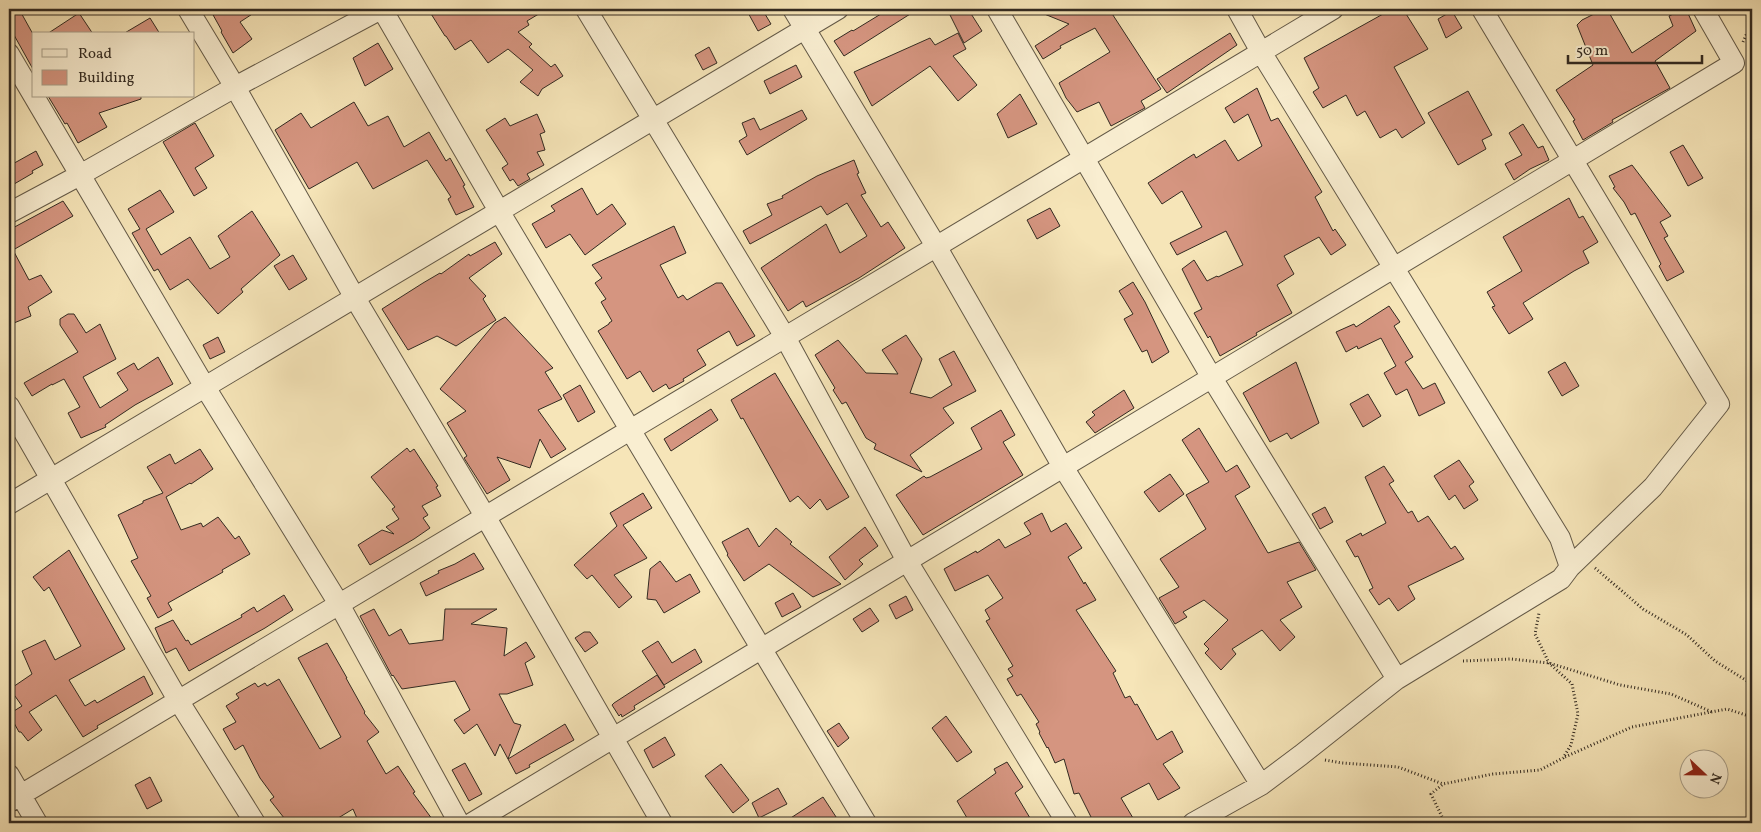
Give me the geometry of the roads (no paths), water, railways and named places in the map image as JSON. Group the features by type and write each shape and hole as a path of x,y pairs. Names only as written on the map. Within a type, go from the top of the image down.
{"street":[{"path":"188,9 235,87 355,298 485,516 662,823"},
{"path":"9,212 80,175 235,87 382,9 499,211 866,823"},
{"path":"586,9 785,337 906,562 1067,823"},
{"path":"793,9 936,246 1063,467 1261,785"},
{"path":"9,504 838,9"},
{"path":"997,9 1212,378 1397,679"},
{"path":"1237,9 1261,52 1576,562"},
{"path":"14,798 1333,9"},
{"path":"1193,823 1261,785 1397,679 1561,579 1653,487 1719,404 1482,9"},
{"path":"472,823 1734,63 1703,9"},
{"path":"9,54 32,93"},
{"path":"35,98 205,387 339,604 459,823"},
{"path":"9,406 178,700 255,823"},
{"path":"9,775 14,798 37,823"}]}
